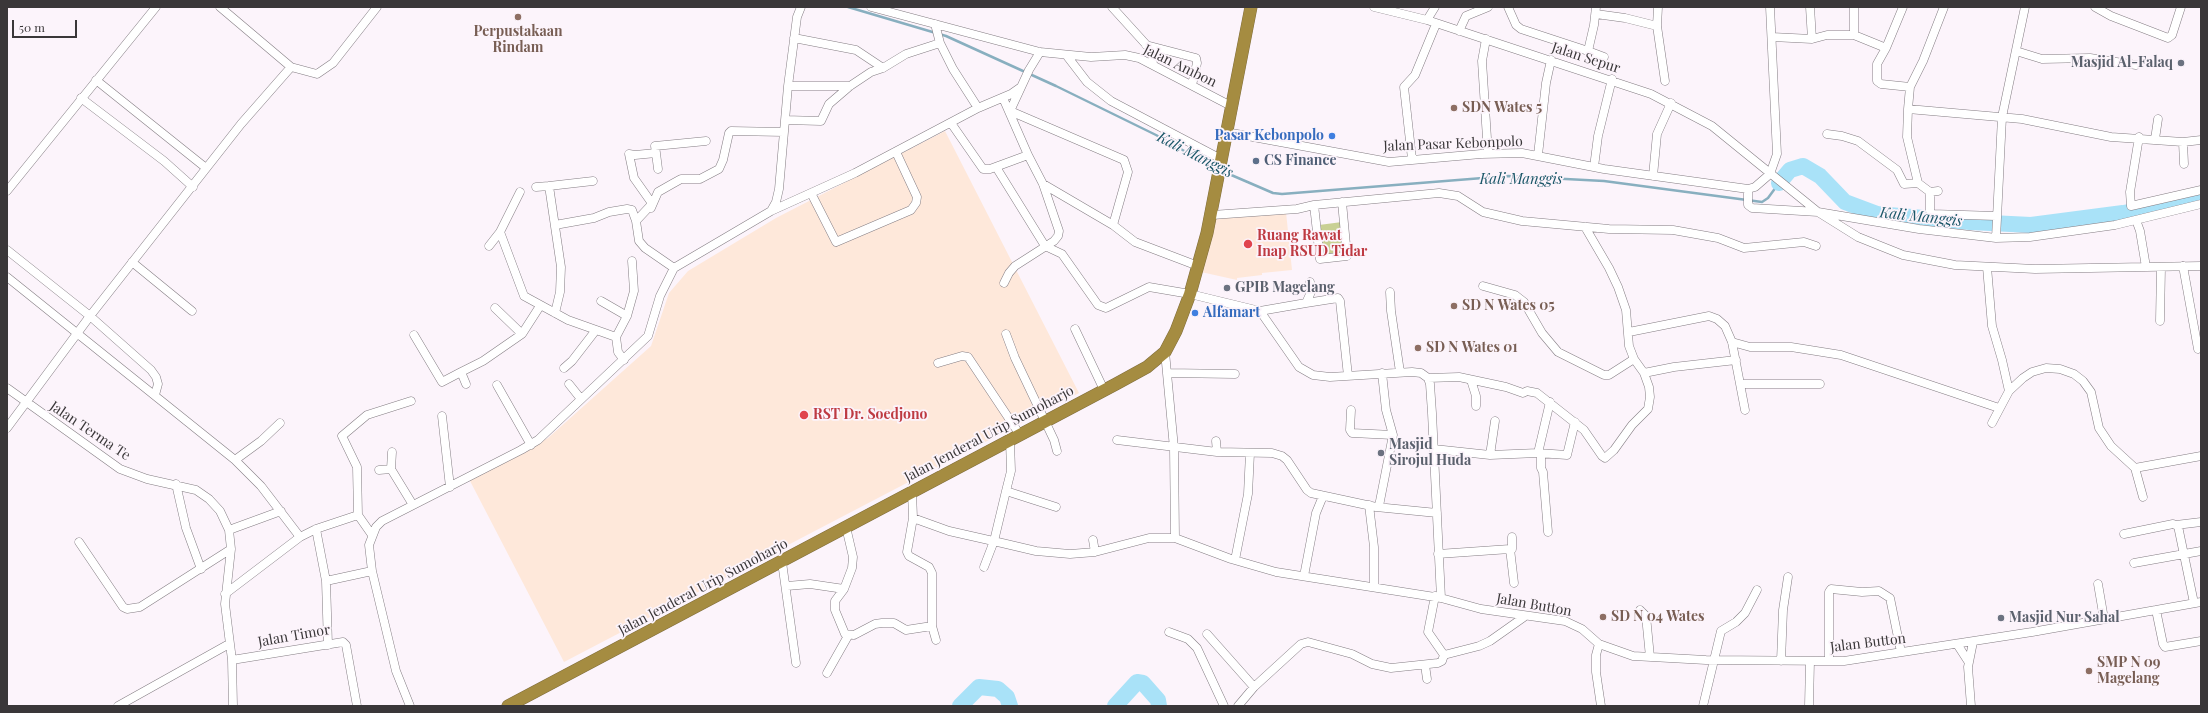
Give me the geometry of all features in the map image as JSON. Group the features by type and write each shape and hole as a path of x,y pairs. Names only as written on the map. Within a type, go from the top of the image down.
{"highway":[{"name":"Jalan Jenderal Urip Sumoharjo","path":"508,706 1015,438 1147,366 1165,352 1176,332 1190,294 1212,215 1220,160 1251,7"}],"street":[{"path":"7,191 156,7"},
{"path":"220,7 292,67 317,74 325,70 347,48 377,7"},
{"path":"771,211 776,202 779,189 788,86 797,17 801,7"},
{"name":"Jalan Ambon","path":"871,7 938,32 1040,52 1091,58 1125,55 1139,58 1231,106"},
{"path":"1112,7 1152,51 1153,65"},
{"name":"Jalan Sepur","path":"1374,7 1427,20 1612,79 1671,103 1712,126 1786,184 1818,212 1858,237 1903,255 1955,265 2035,269 2201,266"},
{"path":"1427,20 1435,7"},
{"path":"1459,31 1466,16 1488,7"},
{"path":"1508,7 1516,25 1521,29 1604,57"},
{"path":"1658,7 1657,26 1665,81"},
{"path":"1770,7 1777,154 1774,175 1748,191 1748,201 1752,208 1818,212 1919,229 1996,236 2030,237 2115,225 2201,204"},
{"path":"1810,7 1812,39"},
{"path":"1854,7 1854,36"},
{"path":"1903,7 1886,48 1877,64 1877,81 1881,84 1910,87"},
{"path":"1918,184 1907,136 1910,87 1923,61 1944,7"},
{"path":"1996,236 2002,117 2025,7"},
{"path":"2095,7 2111,16 2168,38 2172,35 2181,7"},
{"path":"1588,51 1596,11 1657,26"},
{"path":"1412,159 1404,87 1414,75 1424,58 1436,24"},
{"path":"785,120 821,121 826,108 850,86 871,72 883,68 906,54 938,32 952,70 978,108"},
{"path":"1772,37 1812,39 1827,35 1854,36 1886,48"},
{"path":"794,38 856,50 883,68"},
{"path":"1486,39 1482,61 1488,154"},
{"path":"1146,45 1196,58 1198,63 1192,85"},
{"path":"2016,51 2042,59 2090,58 2136,65"},
{"path":"1010,111 1040,52"},
{"path":"1067,56 1087,82 1111,101 1220,160"},
{"path":"1538,155 1546,83 1551,60"},
{"path":"7,428 90,316 193,187 206,168 241,124 292,67"},
{"path":"1594,167 1599,129 1612,79"},
{"path":"96,80 206,168"},
{"path":"788,86 850,86"},
{"path":"410,706 396,671 372,571 369,545 372,535 382,521 531,445 624,360 648,336 660,296 674,268 771,211 896,152 978,108 1003,98 1022,86"},
{"path":"81,98 164,161 193,187"},
{"path":"1003,98 1028,155 1044,184 1059,231 1058,236 1054,241 1015,266 1009,273 1004,284"},
{"path":"1653,176 1657,134 1671,103"},
{"path":"1908,110 2022,119 2112,137 2139,137 2183,142 2201,140"},
{"path":"1010,111 1124,160 1128,172 1113,225"},
{"path":"2155,139 2158,119"},
{"path":"951,123 981,168 985,169 996,167 1028,155"},
{"path":"636,221 638,222 653,206 658,192 681,179 700,179 719,168 729,133 731,131 784,132"},
{"name":"Jalan Pasar Kebonpolo","path":"1226,132 1389,162 1412,159 1522,153 1594,167 1748,191"},
{"path":"1827,134 1842,136 1858,141 1897,170 1904,184 1918,184 1934,192 1930,211 1932,214 1996,218"},
{"path":"2139,137 2130,192 2131,206 2201,190"},
{"path":"658,169 655,146 706,141"},
{"path":"2183,142 2184,164"},
{"path":"811,193 836,242 911,210 916,203 917,197 896,152"},
{"path":"636,221 651,205 634,178 629,154 635,155 656,153"},
{"path":"996,167 1045,246 1062,254 1098,305 1106,308 1149,287 1190,294 1260,311 1338,298 1340,301 1348,376"},
{"path":"536,187 593,181"},
{"path":"647,197 664,183"},
{"path":"1044,184 1113,225 1135,242 1198,266"},
{"path":"549,186 561,267 560,292 555,313"},
{"path":"489,246 500,232 520,192"},
{"path":"1212,215 1297,209 1314,205 1439,193 1458,196 1483,212 1522,221 1585,227 1673,230 1718,238 1744,248 1804,242 1816,246"},
{"path":"1314,205 1320,259 1347,256 1342,202"},
{"path":"555,225 594,218 609,212 627,209 632,210 636,221 637,235 642,245 674,268"},
{"path":"2136,220 2140,231 2146,267"},
{"path":"1260,311 1277,338 1304,372 1321,376 1348,376 1400,372 1420,373 1428,378 1451,377 1506,387 1523,393 1533,391 1550,402 1575,422 1588,435 1602,456 1605,458 1648,409 1650,397 1644,373 1634,359 1629,346 1626,310 1618,287 1609,268 1585,227"},
{"path":"500,232 524,296 555,313 616,337"},
{"path":"7,250 90,316 152,370 158,384 155,395"},
{"path":"624,360 618,352 616,337 627,316 634,291 632,261"},
{"path":"132,262 192,311"},
{"path":"2183,266 2198,349"},
{"path":"1987,267 1992,326 2009,391"},
{"path":"2160,321 2161,267"},
{"path":"7,277 235,460 281,511 300,538"},
{"path":"1306,303 1311,292 1310,282"},
{"path":"1483,286 1515,295 1524,302 1542,333 1558,352 1604,375 1609,374 1634,359"},
{"path":"1390,292 1390,311 1400,372"},
{"path":"601,301 627,316"},
{"path":"414,335 442,382 483,361 522,334 540,306"},
{"path":"495,308 522,334"},
{"path":"1628,332 1709,316 1717,319 1725,326 1732,342 1745,410"},
{"path":"1075,329 1104,390"},
{"path":"564,368 572,361 596,330"},
{"path":"1006,334 1014,358 1054,440 1057,451"},
{"path":"1732,342 1750,347 1791,347 1841,355 1999,408"},
{"path":"1644,373 1736,357 1750,347"},
{"path":"913,518 949,531 1043,552 1070,554 1095,552 1149,538 1175,538 1174,448 1165,352"},
{"path":"938,363 962,356 968,357 1015,438 1011,471 994,541 984,567"},
{"path":"1992,423 2009,391 2016,383 2032,372 2054,368 2074,374 2083,381 2091,392 2099,428 2111,446 2135,468 2143,497"},
{"path":"461,372 466,384"},
{"path":"1167,373 1234,374"},
{"path":"1372,506 1380,503 1393,435 1386,410 1382,373"},
{"path":"1428,378 1430,384 1434,449 1438,554 1438,597 1428,632 1444,655"},
{"path":"1471,380 1476,396 1476,406"},
{"path":"569,384 581,399"},
{"path":"1741,384 1820,384"},
{"path":"497,385 531,445"},
{"name":"Jalan Terma Te","path":"7,388 120,470 146,479 176,484 196,490 209,499 220,511 229,530 231,550 225,594 229,644 232,660 234,706"},
{"path":"372,535 358,514 357,467 342,436 368,415 411,401"},
{"path":"1548,532 1540,454 1550,402"},
{"path":"1351,410 1350,430 1352,432 1393,435"},
{"path":"442,416 450,487"},
{"path":"1490,455 1495,421"},
{"path":"1434,449 1490,455 1567,455 1575,422"},
{"path":"235,460 280,423"},
{"path":"1117,440 1217,452 1272,453 1282,456 1287,460 1307,490 1323,496 1372,506 1437,513"},
{"path":"1216,441 1217,452"},
{"path":"392,452 391,469 413,505"},
{"path":"1235,560 1248,494 1250,453"},
{"path":"2135,468 2201,456"},
{"path":"379,470 391,469"},
{"path":"176,484 186,528 201,569"},
{"path":"1006,491 1056,507"},
{"path":"912,492 913,518 907,552 909,556 929,567 932,573 932,626 936,640"},
{"path":"1304,576 1316,513 1323,496"},
{"path":"1372,506 1374,586"},
{"path":"229,530 281,511"},
{"path":"225,594 300,538 316,528 358,514"},
{"path":"2124,534 2201,522"},
{"path":"2176,525 2179,528 2184,554 2197,602"},
{"path":"846,527 853,557 852,568 844,589 835,601 835,610 848,636"},
{"path":"316,528 326,581 328,644"},
{"path":"1512,537 1512,549 1510,549 1514,583"},
{"name":"Jalan Button","path":"1175,538 1235,560 1276,572 1438,597 1481,609 1573,624 1582,629 1599,644 1633,656 1715,660 1844,661 1973,642 2197,602"},
{"path":"1093,540 1095,552"},
{"path":"79,542 123,607 127,609 140,607 231,550"},
{"path":"1438,554 1510,549"},
{"path":"2134,563 2201,551"},
{"path":"782,562 787,586 796,663"},
{"path":"326,581 372,571"},
{"path":"1781,661 1783,610 1788,578"},
{"path":"787,586 810,584 844,589"},
{"path":"2098,584 2104,619"},
{"path":"1829,661 1829,592 1831,589 1862,592 1879,591 1890,598 1901,652"},
{"path":"1703,706 1721,632 1736,622 1745,613 1757,590"},
{"path":"1640,610 1646,616 1650,657"},
{"path":"2156,610 2163,644 2165,647 2201,642"},
{"path":"1444,655 1471,649 1484,644 1524,617"},
{"path":"827,673 848,636 882,623 894,623 906,630 932,626"},
{"path":"1170,632 1188,639 1198,648 1224,706"},
{"path":"1208,634 1254,687"},
{"name":"Jalan Timor","path":"232,660 339,642 346,645 356,706"},
{"path":"1238,706 1254,687 1301,644 1308,642 1352,654 1372,664 1391,668 1438,663 1442,661 1444,655"},
{"path":"1971,706 1968,661 1973,642"},
{"path":"118,706 229,644"},
{"path":"1599,644 1596,655 1596,666 1601,706"},
{"path":"1957,644 1968,661"},
{"path":"1809,706 1810,661"},
{"path":"1425,665 1427,679"}],"shaded area":[{"name":"RST Dr. Soedjono","path":"945,131 1079,393 564,662 469,479 548,438 651,346 669,293 688,271 776,218"},
{"name":"Ruang Rawat Inap RSUD Tidar","path":"1286,212 1292,270 1262,273 1262,275 1237,278 1237,280 1201,272 1212,218"}],"green space":[{"path":"1342,222 1344,253 1322,256 1319,225"}],"waterway":[{"name":"Kali Manggis","path":"848,7 946,36 1056,86 1156,135 1216,169"},
{"name":"Kali Manggis","path":"1779,183 1790,170 1803,166 1820,176 1845,202 1877,214 1970,222 2031,225 2123,213 2201,199"},
{"name":"Kali Manggis","path":"1222,171 1273,193 1282,194 1508,176 1604,181 1762,202 1768,198 1779,183"},
{"path":"1115,706 1137,682 1143,683 1158,700 1159,706"},
{"path":"960,706 979,687 998,689 1007,697 1010,706"}],"place":[{"name":"Perpustakaan Rindam","path":"518,17"},
{"name":"Masjid Al-Falaq","path":"2181,63"},
{"name":"SDN Wates 5","path":"1454,108"},
{"name":"Pasar Kebonpolo","path":"1332,136"},
{"name":"CS Finance","path":"1256,161"},
{"name":"Ruang Rawat Inap RSUD Tidar","path":"1248,244"},
{"name":"GPIB Magelang","path":"1227,288"},
{"name":"SD N Wates 05","path":"1454,306"},
{"name":"Alfamart","path":"1195,313"},
{"name":"SD N Wates 01","path":"1418,348"},
{"name":"RST Dr. Soedjono","path":"804,415"},
{"name":"Masjid Sirojul Huda","path":"1381,453"},
{"name":"SD N 04 Wates","path":"1603,617"},
{"name":"Masjid Nur Sahal","path":"2001,618"},
{"name":"SMP N 09 Magelang","path":"2089,671"}]}
